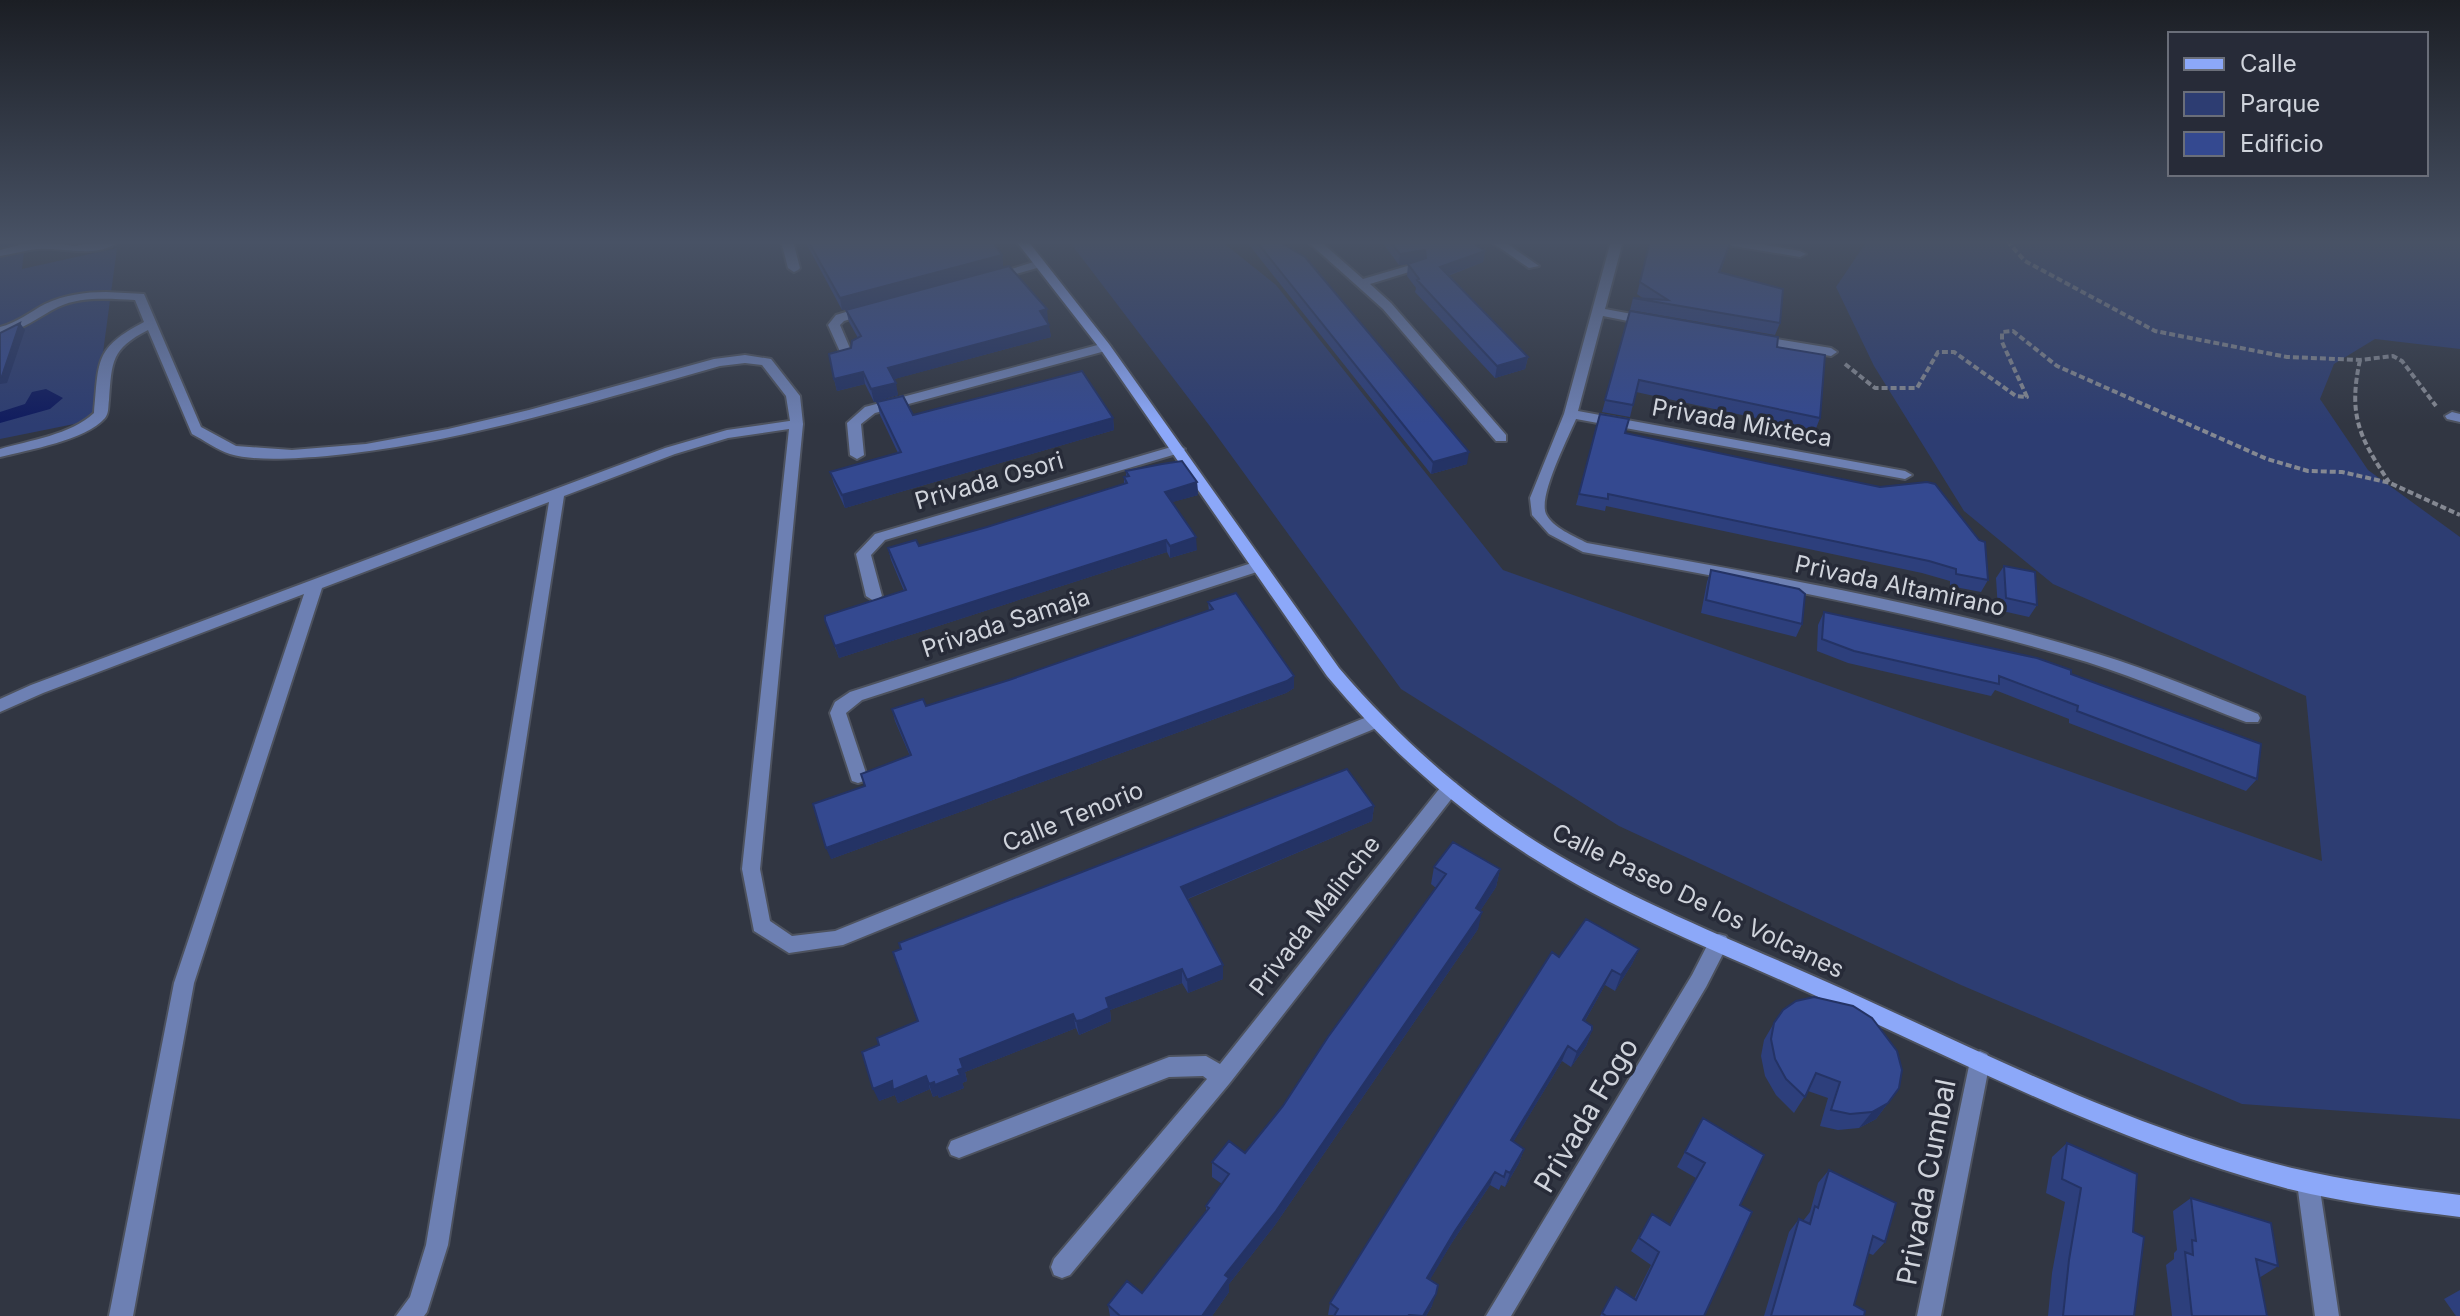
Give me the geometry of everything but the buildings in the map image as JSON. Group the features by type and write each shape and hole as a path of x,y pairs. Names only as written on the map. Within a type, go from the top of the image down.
{"street":[{"path":"0,331 17,329 52,305 64,302"},
{"path":"0,706 37,689 670,451 727,434 796,424 793,396 766,362 745,359 719,362 441,435 373,448 305,455 236,454 197,431 142,302"},
{"name":"Calle Paseo De los Volcanes","path":"1070,302 1178,449 1333,672 1373,722 1507,832 1581,876 1719,942 2102,1113 2218,1155 2308,1183 2460,1206"},
{"path":"1383,302 1501,438"},
{"path":"1571,414 1601,302"},
{"path":"846,353 834,330 836,321 879,306"},
{"path":"1599,312 1661,323"},
{"path":"0,453 90,424 101,414 108,350 119,338 151,323"},
{"path":"1738,336 1831,352"},
{"path":"857,455 854,423 870,410 1105,347"},
{"name":"Privada Mixteca","path":"1571,414 1905,475"},
{"name":"Privada Altamirano","path":"1571,414 1537,498 1539,515 1554,531 1583,547 1905,608 2002,632 2095,658 2252,718"},
{"name":"Calle Tenorio","path":"796,424 751,869 761,925 789,945 836,939 1373,722"},
{"name":"Privada Osori","path":"874,596 863,554 871,542 880,537 1178,449"},
{"path":"408,1316 419,1304 437,1245 557,495"},
{"name":"Privada Samaja","path":"858,776 838,719 841,706 856,696 1258,566"},
{"path":"121,1316 184,983 315,585"},
{"name":"Privada Malinche","path":"1062,1267 1222,1077 1450,788"},
{"name":"Privada Fogo","path":"1498,1316 1699,981 1719,942"},
{"name":"Privada Cumbal","path":"1929,1316 1980,1061"},
{"path":"959,1148 1169,1067 1206,1066 1222,1077"},
{"path":"2308,1183 2327,1316"}],"path":[{"path":"2102,302 2155,331 2287,357 2360,360 2382,355 2402,361 2440,411 2456,417"},
{"path":"1831,352 1875,388 1888,389 1917,388 1938,352 1954,352 2016,396 2027,397 2002,342 2002,332 2013,331 2057,366 2267,459 2308,471 2342,472 2390,483 2460,515"},
{"path":"2360,360 2351,402 2361,439 2390,483"}],"green space":[{"path":"0,302 110,302 94,420 0,439"},
{"path":"1116,302 1290,302 1503,570 2322,861 2306,696 2053,584 1964,511 1874,366 1843,302 2460,302 2460,349 2375,339 2334,364 2320,399 2368,470 2460,537 2460,1119 2242,1104 1961,985 1619,826 1401,689"}],"shaded area":[{"path":"46,389 63,398 50,409 0,423 0,412 25,404 32,392"}]}
